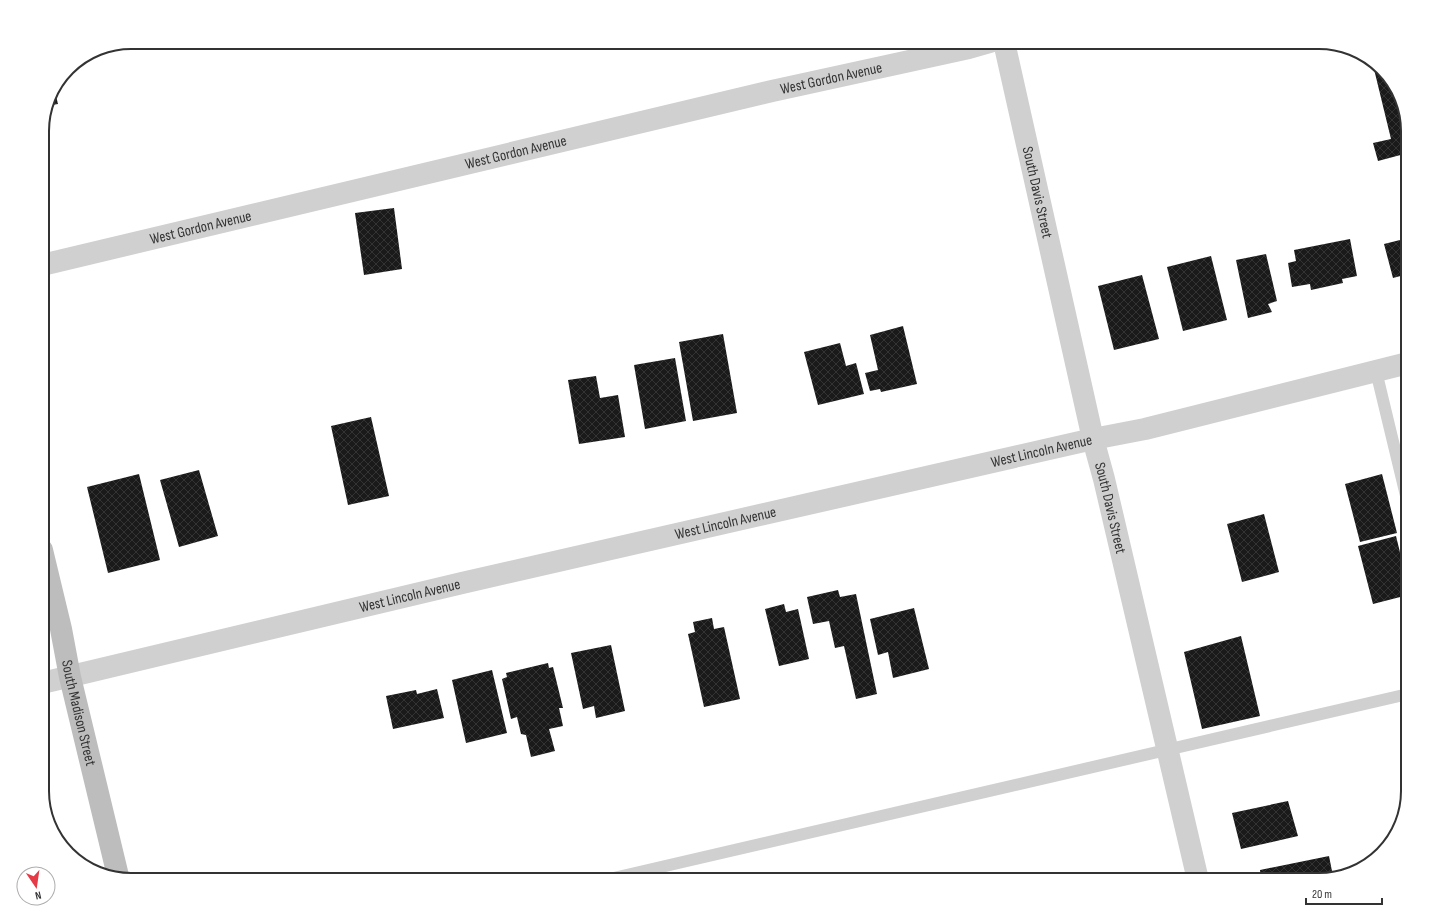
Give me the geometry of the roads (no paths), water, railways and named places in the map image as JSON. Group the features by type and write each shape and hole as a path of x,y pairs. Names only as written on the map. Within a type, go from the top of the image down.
{"main road":[{"name":"South Madison Street","path":"49,579 61,629 70,677 117,871"}],"street":[{"name":"West Gordon Avenue","path":"49,263 772,91 964,49"},
{"name":"South Davis Street","path":"1006,49 1093,439 1104,479 1196,873"},
{"name":"West Lincoln Avenue","path":"49,682 462,583 1093,439 1145,429 1401,366"}],"lane":[{"path":"1376,371 1401,475"},
{"path":"635,873 1401,696"}]}
